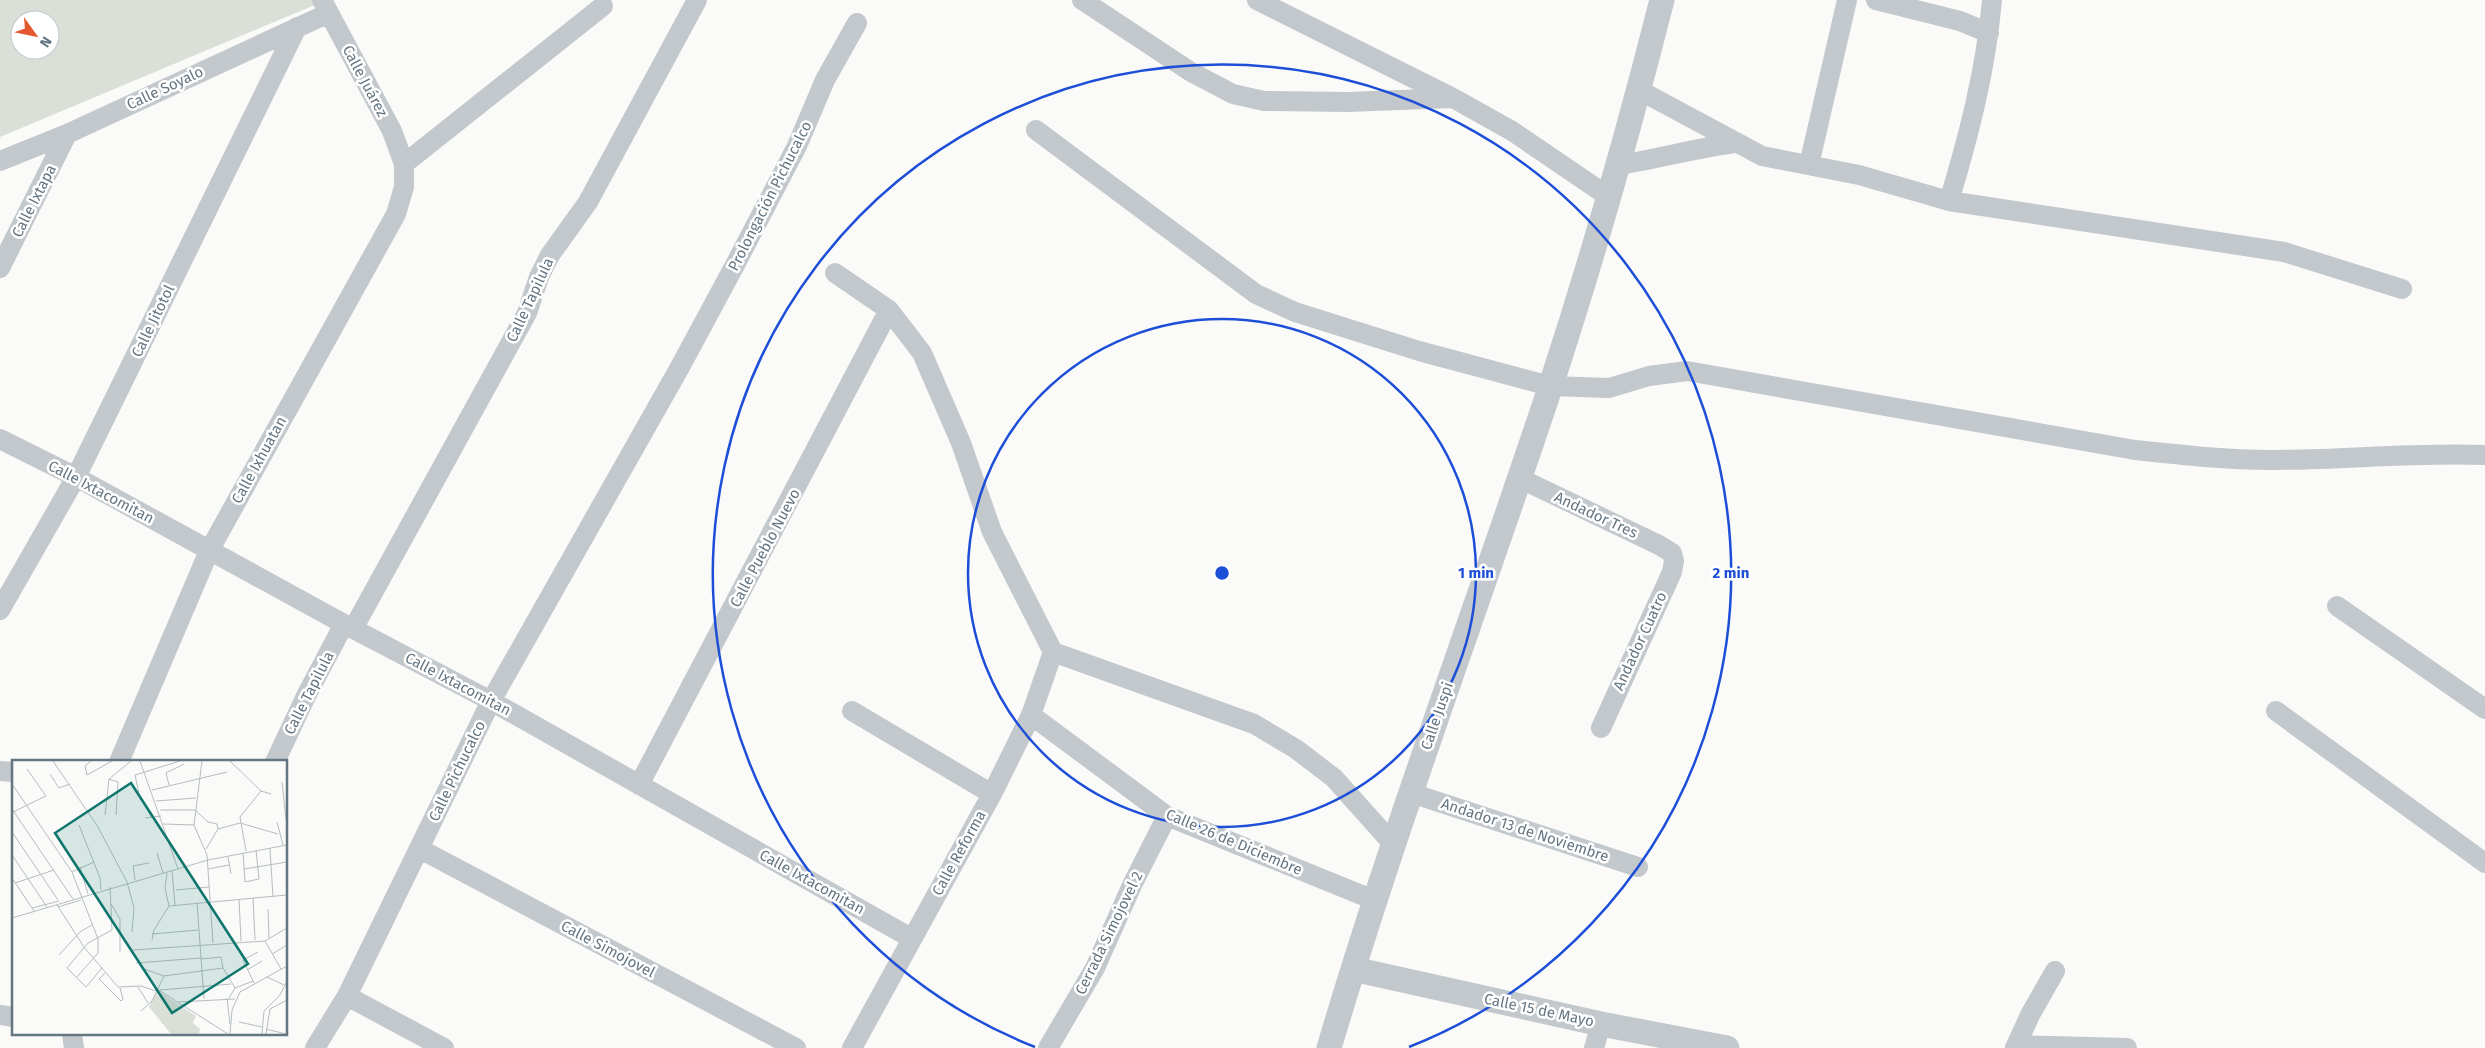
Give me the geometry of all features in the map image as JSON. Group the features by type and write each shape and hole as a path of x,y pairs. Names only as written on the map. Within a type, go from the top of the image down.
{"street":[{"name":"Calle Tapilula","path":"276,760 306,696 527,313 539,276 550,255 588,202 697,0"},
{"path":"1082,0 1191,72 1233,94 1264,101 1348,102 1453,98"},
{"path":"1257,0 1453,98 1512,131 1609,197"},
{"name":"Calle Juspi","path":"1329,1048 1374,900 1550,386 1609,197 1662,0"},
{"path":"1809,165 1846,0"},
{"path":"1876,0 1960,21 1989,32"},
{"path":"1949,201 1973,121 1989,32 1992,0"},
{"name":"Calle Soyalo","path":"0,161 68,134 298,27 326,6"},
{"name":"Calle Juárez","path":"326,6 392,131 404,164"},
{"path":"404,164 603,6"},
{"name":"Prolongación Pichucalco","path":"680,367 797,146 825,80 857,23"},
{"name":"Calle Jitotol","path":"0,610 76,477 298,27"},
{"path":"1639,90 1762,156 1859,175 1949,201 2284,252 2402,289"},
{"path":"1036,130 1256,294 1294,312 1419,351 1550,386 1609,388 1649,376 1687,372 2135,450 2201,458 2272,460 2385,455 2485,455"},
{"name":"Calle Ixtapa","path":"0,268 68,134"},
{"path":"1618,165 1656,159 1695,148 1736,143"},
{"name":"Calle Ixhuatan","path":"120,760 209,551 396,214 404,187 404,164"},
{"path":"835,273 888,310 922,353 960,443 992,532 1053,652 1254,724 1296,749 1334,778 1393,844"},
{"name":"Calle Pueblo Nuevo","path":"639,785 865,360 888,310"},
{"name":"Calle Pichucalco","path":"315,1048 347,996 491,701 680,367"},
{"name":"Calle Ixtacomitan","path":"0,439 76,477 209,551 491,701 912,938"},
{"name":"Andador Tres","path":"1519,478 1672,553"},
{"name":"Andador Cuatro","path":"1601,728 1672,572 1674,561 1672,553"},
{"path":"2338,606 2485,708"},
{"name":"Calle Reforma","path":"852,1048 992,794 1031,715 1053,652"},
{"path":"852,711 992,794"},
{"path":"2276,711 2485,863"},
{"name":"Calle 26 de Diciembre","path":"1031,715 1167,816 1374,900"},
{"name":"Andador 13 de Noviembre","path":"1411,793 1638,867"},
{"name":"Cerrada Simojovel 2","path":"1048,1048 1095,968 1133,883 1167,816"},
{"name":"Calle Simojovel","path":"420,849 796,1048"},
{"name":"Calle 15 de Mayo","path":"1352,969 1601,1024 1727,1048"},
{"path":"2055,971 2030,1015 2016,1046 2127,1048"},
{"path":"347,996 444,1048"},
{"path":"1594,1048 1601,1024"}],"shaded area":[{"path":"0,0 314,0 317,4 0,137"}]}
